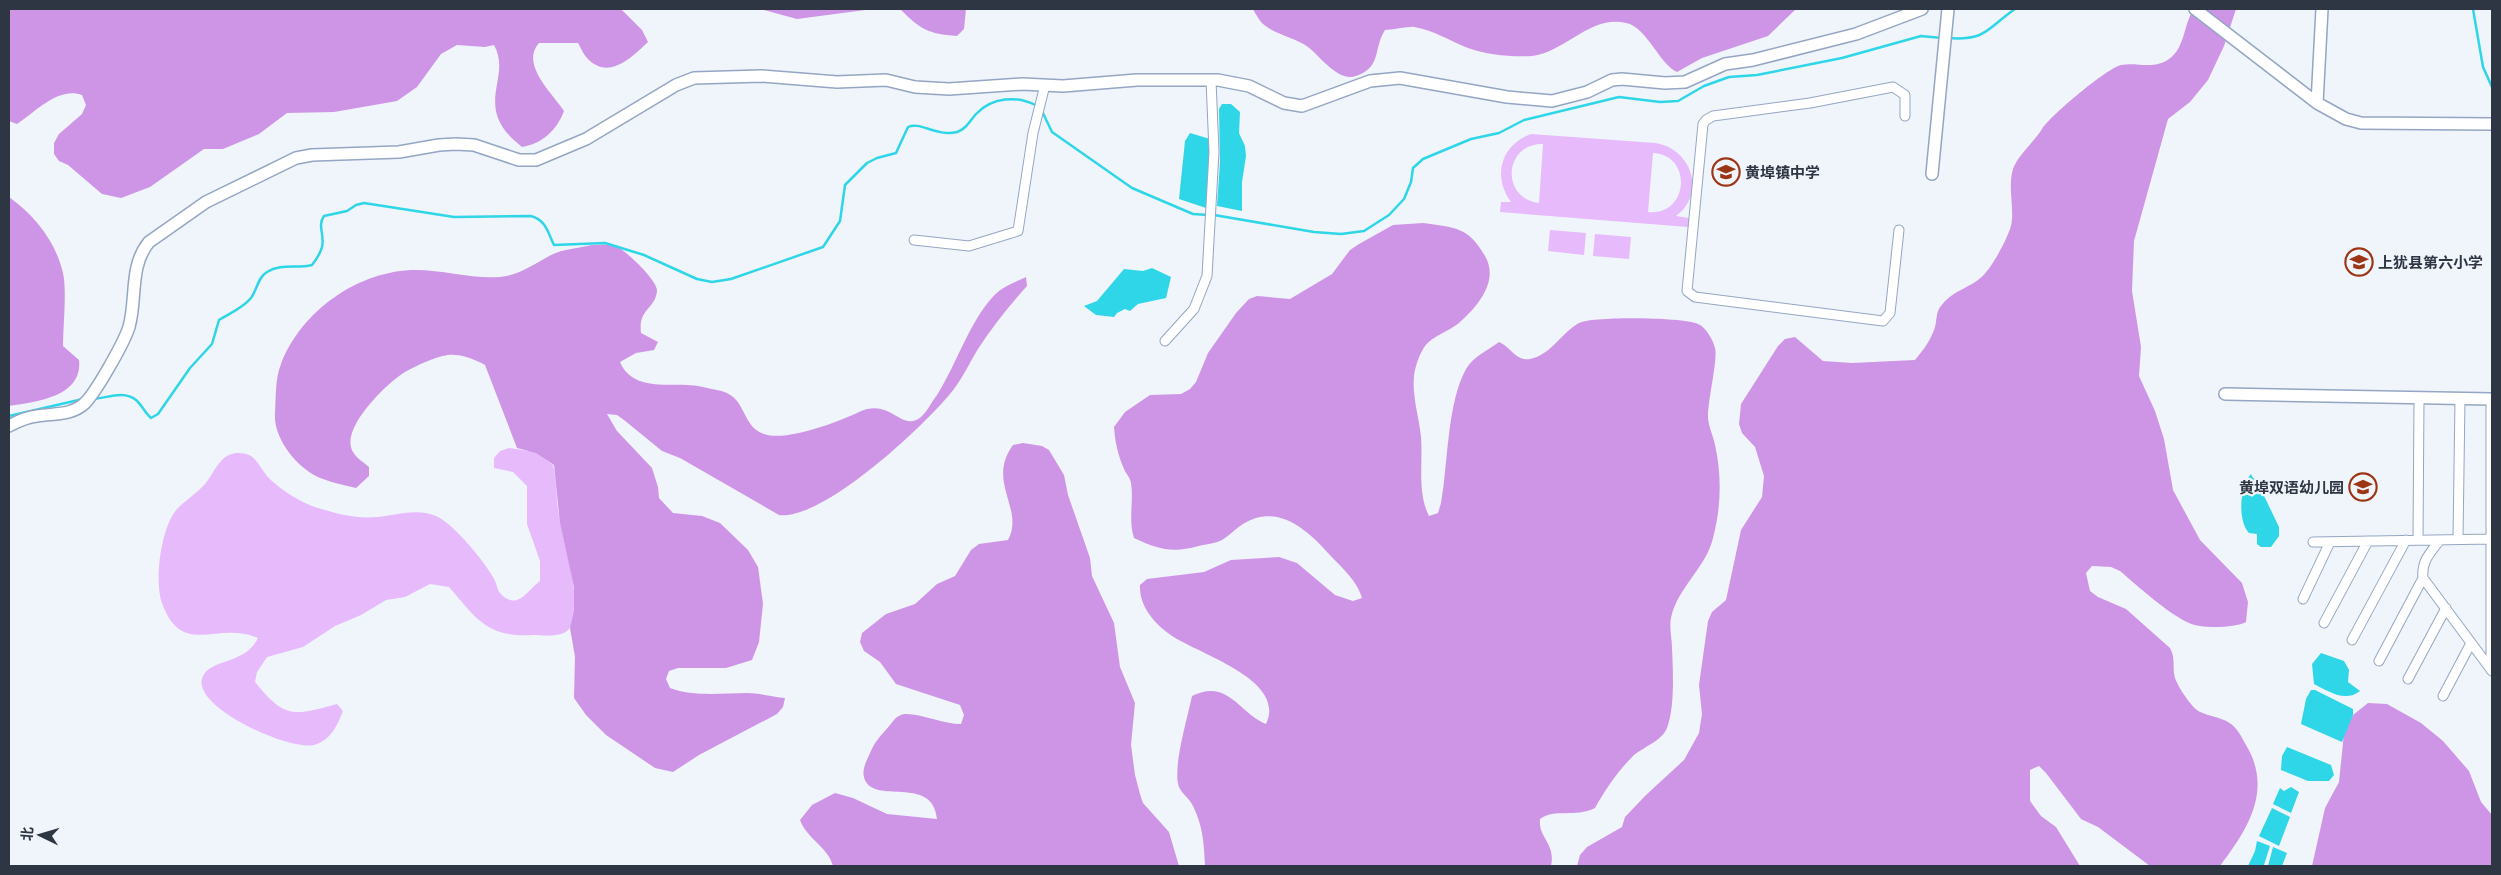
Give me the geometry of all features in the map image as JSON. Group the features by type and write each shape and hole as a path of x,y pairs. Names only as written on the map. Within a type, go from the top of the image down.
{"street":[{"path":"9,426 37,416 64,414 85,404 117,354 129,326 138,262 142,250 162,233 206,202 296,158 312,155 399,152 456,144 474,146 519,160 536,160 586,139 676,85 694,78 761,76 837,82 886,80 915,87 942,89 1022,84 1045,86 1137,80 1211,80 1240,83 1284,103 1302,106 1324,100 1351,87 1393,78 1417,79 1507,97 1552,101 1587,92 1612,80 1622,79 1665,83 1685,82 1725,64 1753,60 1856,34 1922,9"},
{"path":"1932,174 1948,9"},
{"path":"2195,9 2317,103 2346,119 2361,123 2492,124"},
{"path":"2317,103 2322,9"},
{"path":"1165,341 1194,309 1207,276 1214,152 1211,80"},
{"path":"914,240 969,246 1018,231 1033,133 1045,86"},
{"path":"1899,230 1890,313 1883,320 1695,297 1688,291 1703,124 1706,120 1713,116 1810,103 1893,87 1905,95 1905,116"},
{"path":"2225,394 2491,399 2492,671"},
{"path":"2418,540 2419,398"},
{"path":"2458,539 2460,399"},
{"path":"2313,542 2492,539"},
{"path":"2352,640 2406,540"},
{"path":"2440,540 2425,559 2422,568 2424,578 2492,671"},
{"path":"2324,623 2368,541"},
{"path":"2303,599 2330,542"},
{"path":"2379,661 2424,578"},
{"path":"2408,679 2446,608"},
{"path":"2443,696 2471,643"}],"shaded area":[{"path":"9,9 621,9 642,30 648,42 621,64 605,68 597,66 589,60 578,43 539,43 534,51 535,69 564,111 553,130 536,143 522,147 507,133 498,119 495,106 499,58 494,45 485,47 457,45 441,54 417,87 397,101 334,112 287,113 259,134 223,149 204,149 150,187 121,198 102,194 68,165 59,161 54,154 54,143 59,134 82,114 86,105 82,95 73,93 56,97 17,124 9,121"},
{"path":"760,9 873,9 797,19"},
{"path":"900,9 966,9 964,29 957,36 931,32 919,26"},
{"path":"1253,9 1796,9 1768,36 1702,58 1677,72 1664,62 1640,31 1626,23 1613,22 1589,29 1556,48 1532,56 1491,54 1468,48 1414,27 1385,30 1381,37 1376,57 1370,68 1356,76 1349,77 1330,68 1308,47 1266,26 1261,22"},
{"path":"2194,9 2236,9 2224,46 2208,80 2190,102 2168,119 2134,241 2132,291 2141,347 2139,376 2155,411 2164,439 2173,490 2200,540 2242,583 2248,602 2246,622 2226,627 2194,625 2180,619 2120,571 2111,567 2092,566 2086,573 2090,591 2098,597 2126,609 2170,648 2173,656 2175,678 2184,695 2200,712 2231,724 2238,731 2254,762 2257,793 2254,809 2240,838 2220,866 2150,866 2098,827 2081,819 2039,766 2030,770 2030,801 2041,816 2056,827 2080,866 1577,866 1580,855 1587,847 1622,827 1625,817 1684,760 1699,733 1702,714 1699,685 1708,621 1712,612 1726,600 1741,530 1762,497 1764,476 1755,447 1742,433 1739,424 1741,404 1778,346 1785,339 1795,337 1823,361 1852,363 1915,360 1931,336 1939,308 1949,297 1983,276 2001,249 2012,223 2011,177 2015,164 2022,154 2056,114 2104,74 2121,65 2157,64 2175,54"},
{"path":"1531,134 1655,143 1668,147 1678,153 1686,162 1691,173 1691,196 1676,216 1689,218 1688,227 1500,212 1501,202 1511,202 1502,182 1503,162 1506,153 1521,139","holes":["1543,144 1539,203 1526,199 1518,192 1513,182 1512,171 1514,161 1520,152 1530,146","1653,153 1666,156 1675,164 1680,174 1681,185 1678,196 1671,205 1661,211 1648,212"]},
{"path":"9,197 27,212 43,230 55,250 64,280 63,346 79,360 78,372 74,382 66,390 44,399 9,406"},
{"path":"1423,223 1460,230 1473,239 1485,256 1490,274 1485,292 1468,315 1430,341 1422,351 1416,366 1414,391 1421,437 1422,487 1425,507 1429,516 1438,513 1441,503 1449,434 1455,399 1460,383 1466,369 1473,361 1499,342 1517,356 1530,359 1544,353 1579,323 1601,319 1638,318 1675,320 1698,324 1713,341 1716,353 1708,416 1719,468 1720,492 1718,515 1709,549 1679,597 1671,618 1673,689 1670,719 1667,728 1661,737 1627,762 1595,808 1580,812 1552,814 1540,819 1540,826 1551,852 1551,866 1205,866 1199,821 1192,803 1182,792 1177,779 1179,756 1192,696 1215,691 1224,694 1266,724 1269,708 1263,693 1251,680 1216,658 1180,641 1157,624 1144,606 1140,585 1147,579 1204,572 1231,560 1279,557 1297,563 1335,595 1353,601 1362,598 1360,591 1343,568 1310,535 1290,521 1279,517 1255,518 1243,524 1220,541 1184,549 1160,548 1134,538 1131,524 1131,483 1118,454 1114,427 1125,412 1150,395 1181,394 1190,389 1196,382 1208,353 1236,313 1249,299 1257,296 1290,299 1332,274 1350,250 1359,244 1393,225"},
{"path":"1550,230 1586,233 1584,255 1548,251"},
{"path":"1595,234 1631,237 1629,259 1593,256"},
{"path":"592,245 616,246 629,255 642,268 656,286 656,297 644,314 641,333 658,342 654,350 636,353 620,362 625,371 640,381 649,383 694,386 727,393 739,404 756,430 774,436 812,430 870,409 887,411 907,421 914,421 921,417 937,395 973,326 989,301 1002,289 1026,277 1027,286 989,333 954,389 941,405 898,446 847,487 821,503 798,513 779,515 680,458 662,451 617,415 607,414 617,431 652,468 658,487 659,498 673,513 702,516 720,523 748,550 758,567 763,604 759,642 752,660 726,668 678,668 669,671 666,679 670,688 698,694 752,693 785,698 783,707 777,714 699,755 673,772 655,768 606,735 586,715 574,698 575,657 570,628 574,611 574,587 560,523 554,465 536,453 517,448 485,365 463,356 443,356 405,372 378,394 354,427 351,438 351,447 354,453 369,467 369,476 356,488 323,479 305,469 296,461 283,443 275,423 278,376 281,364 290,345 317,311 335,297 354,286 374,277 416,270 479,277 507,276 527,269 556,253"},
{"path":"1023,443 1042,446 1049,450 1064,475 1068,495 1090,558 1092,576 1114,623 1120,667 1135,703 1131,745 1140,794 1143,803 1169,832 1179,866 833,866 827,853 807,833 800,820 812,805 835,793 853,798 887,814 937,819 933,806 926,798 916,794 882,791 873,788 864,778 864,767 872,748 898,717 911,714 961,724 964,715 960,705 896,684 880,662 864,651 860,642 862,633 886,614 915,604 937,584 955,576 971,550 979,544 1008,540 1012,529 1012,517 1003,471 1006,458 1013,445"},
{"path":"509,448 536,452 553,465 559,514 574,592 575,606 573,619 566,632 552,635 504,633 493,629 475,617 449,587 430,584 405,597 386,600 361,615 335,626 303,647 267,657 257,672 255,682 274,703 291,711 300,712 337,704 343,711 333,732 320,743 301,745 264,734 225,713 210,700 202,688 203,676 213,667 245,653 258,638 229,633 191,634 180,630 170,620 162,603 159,568 163,541 171,517 177,509 205,484 223,459 236,453 249,455 267,476 284,491 305,503 332,512 362,517 414,512 436,516 460,535 476,554 490,572 502,595 508,599 515,600 523,597 540,581 540,561 527,524 527,486 513,472 494,468 494,458 500,451"},
{"path":"2368,703 2387,704 2421,723 2443,741 2469,771 2481,802 2492,815 2492,866 2312,866 2325,808 2339,782 2344,733 2353,715"}],"water":[{"path":"1222,104 1231,104 1240,112 1239,133 1245,146 1246,156 1242,182 1242,211 1217,206 1220,162 1219,109"},
{"path":"1190,133 1210,139 1206,208 1179,199 1185,141"},
{"path":"1152,268 1171,277 1166,298 1138,304 1130,311 1125,309 1114,317 1096,315 1084,306 1097,301 1124,269 1143,271"},
{"path":"2251,474 2256,479 2279,527 2279,536 2271,547 2261,547 2257,544 2257,534 2249,533 2243,520 2241,512 2242,495 2247,479"},
{"path":"2321,653 2344,661 2349,670 2348,682 2360,691 2343,696 2314,684 2312,664"},
{"path":"2311,690 2315,690 2353,709 2353,715 2342,742 2301,724 2306,699"},
{"path":"2287,747 2331,765 2334,775 2329,781 2308,781 2281,770 2282,756"},
{"path":"2291,787 2299,792 2291,813 2273,804 2280,788 2284,791"},
{"path":"2272,808 2290,817 2279,846 2259,836"},
{"path":"2257,841 2270,846 2264,865 2248,866 2255,851"},
{"path":"2273,847 2287,853 2282,866 2268,866"}],"waterway":[{"path":"1947,38 1970,38 1978,35 1991,28 2015,9"},
{"path":"2473,9 2483,67 2492,87"},
{"path":"1214,215 1314,232 1341,234 1364,231 1389,215 1404,199 1411,182 1413,168 1423,159 1471,139 1499,133 1524,120 1619,97 1660,102 1678,101 1704,86 1729,77 1757,75 1842,58 1921,36 1942,38"},
{"path":"93,399 126,395 136,400 151,418 158,414 190,368 212,344 219,320 248,302 264,274 272,269 312,265 322,247 321,223 324,216 347,211 356,205 364,203 454,217 531,216 543,224 554,245 605,243 644,255 697,279 712,282 731,279 823,247 840,221 845,185 867,163 896,153 908,127 918,126 942,132 957,132 965,127 982,108 997,101 1013,99 1029,102 1037,106"},
{"path":"1041,109 1052,132 1132,188 1193,214 1208,215"},
{"path":"9,416 83,399"}],"place":[{"name":"黄埠镇中学","path":"1726,172"},
{"name":"上犹县第六小学","path":"2359,262"},
{"name":"黄埠双语幼儿园","path":"2363,487"}]}
